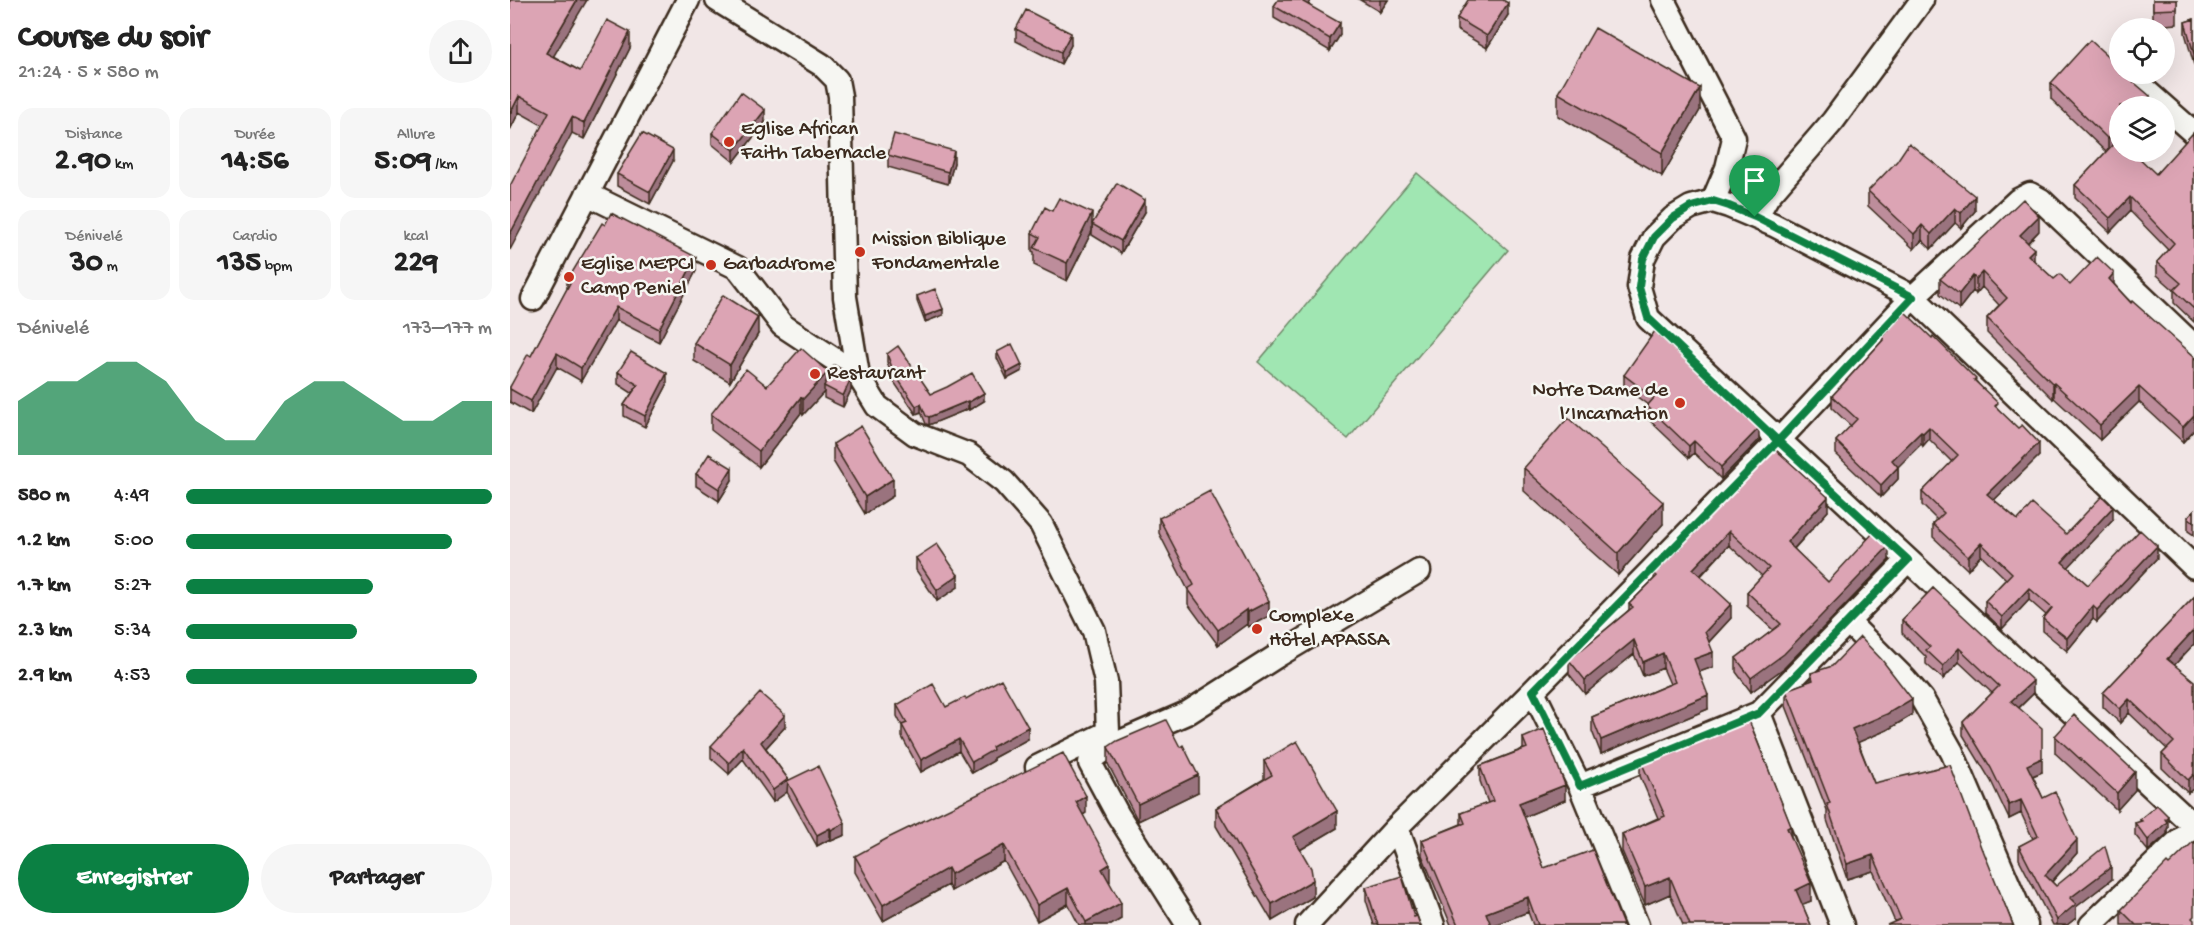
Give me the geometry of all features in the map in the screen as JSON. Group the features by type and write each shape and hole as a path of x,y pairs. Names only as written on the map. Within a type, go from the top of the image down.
{"street":[{"path":"533,300 688,0"},
{"path":"717,0 822,65 837,80 840,96 845,297 858,375 877,406 915,434 969,455 1004,482 1041,524 1094,631 1106,682 1109,739 1090,763 1118,815 1188,925"},
{"path":"1663,0 1734,138 1727,168 1713,201"},
{"path":"1755,217 1768,196 1833,122 1922,0"},
{"path":"2138,84 2194,133"},
{"path":"587,194 738,268 783,325 858,375"},
{"path":"1307,925 1397,827 1778,441 1913,297 2018,200 2030,195 2041,200 2194,346"},
{"path":"2091,925 2194,826 1648,318 1639,287 1643,259 1654,237 1673,218 1691,207 1713,201 1755,217 1913,297 2194,567"},
{"path":"1580,786 1759,713 1908,560"},
{"path":"1014,778 1109,739 1189,712 1419,571"},
{"path":"1848,622 1922,699 1952,752 2026,925"},
{"path":"1533,691 1580,786 1637,925"},
{"path":"1759,713 1842,925"},
{"path":"1397,827 1433,925"}],"green space":[{"path":"1417,173 1508,250 1348,439 1258,362"}],"building":[{"path":"510,0 577,0 546,53 580,71 607,20 630,32 584,123 572,117 510,234 510,186 549,112 519,96 510,114"},
{"path":"1278,0 1304,0 1303,2 1340,23 1330,39 1274,6"},
{"path":"1468,0 1503,0 1508,3 1487,36 1457,18"},
{"path":"2153,0 2177,0 2177,9 2153,10"},
{"path":"1026,10 1071,33 1061,52 1016,29"},
{"path":"2194,19 2194,54 2185,22"},
{"path":"1595,28 1700,88 1662,153 1558,93"},
{"path":"2090,40 2109,57 2109,84 2136,84 2150,96 2109,96 2108,139 2051,83"},
{"path":"741,92 765,110 734,150 712,133"},
{"path":"642,133 673,150 650,192 617,174"},
{"path":"2193,133 2194,309 2174,290 2181,283 2157,262 2174,243 2130,197 2110,218 2075,185 2109,149 2109,162 2143,162 2156,174 2167,162 2175,162 2175,153"},
{"path":"894,134 954,151 948,172 888,155"},
{"path":"1909,143 1975,196 1961,213 1955,208 1931,234 1922,225 1914,234 1868,191 1897,161"},
{"path":"1117,183 1145,200 1121,241 1092,224"},
{"path":"1059,198 1092,213 1067,263 1034,248 1040,237 1032,233 1045,207 1052,211"},
{"path":"2023,199 2039,216 2020,235 2034,249 2028,255 2054,279 2060,274 2070,285 2097,257 2114,273 2109,279 2131,303 2132,301 2194,356 2194,415 2183,427 2139,387 2100,425 2053,384 1987,318 2007,298 1982,272 1976,279 1973,276 1959,294 1940,279"},
{"path":"611,213 696,257 659,329 616,307 581,368 557,353 531,401 510,387 528,354 531,356 570,283 567,281 602,223 605,225"},
{"path":"935,289 943,309 925,316 917,296"},
{"path":"723,295 758,317 730,365 694,343"},
{"path":"1905,312 1976,379 1974,380 1998,403 1995,406 2018,428 2022,425 2039,443 1987,494 2018,520 2032,504 2066,534 2102,496 2113,507 2062,562 2088,585 2140,530 2157,546 2097,610 2093,606 2067,638 2043,619 2052,608 2029,588 2002,617 1985,601 2012,573 1981,543 1968,557 1933,524 1944,513 1922,492 1958,455 1929,427 1892,460 1898,467 1881,485 1836,441 1857,419 1832,396 1884,339 1882,337"},
{"path":"1655,331 1759,428 1721,467 1694,441 1689,446 1647,406 1654,398 1624,375"},
{"path":"1012,344 1022,365 1007,373 997,352"},
{"path":"898,346 931,394 972,373 984,393 969,402 929,417 926,416 921,404 916,406 894,373 887,354"},
{"path":"801,348 828,372 803,399 801,397 759,451 711,414 746,369 767,386"},
{"path":"631,352 667,373 645,416 624,405 638,385 618,372"},
{"path":"834,365 848,373 851,378 843,396 824,386"},
{"path":"1568,418 1663,502 1618,553 1524,468"},
{"path":"861,426 893,479 865,497 833,444"},
{"path":"1775,449 1828,497 1787,542 1828,582 1874,532 1889,546 1784,654 1751,678 1736,658 1781,624 1747,592 1769,568 1729,531 1693,569 1731,604 1705,632 1713,652 1694,659 1708,695 1601,740 1592,717 1675,682 1663,653 1643,662 1634,640 1585,680 1569,660 1633,607 1629,604 1657,576 1654,574"},
{"path":"709,454 732,468 719,489 696,474"},
{"path":"1210,491 1269,601 1248,612 1247,609 1218,630 1188,589 1194,585 1159,518"},
{"path":"2194,510 2194,522 2188,517"},
{"path":"937,544 958,575 937,590 916,558"},
{"path":"1933,588 2033,681 2011,701 2042,728 2042,758 2027,765 2043,798 2055,792 2077,840 2045,875 2056,886 2105,846 2111,867 2070,898 2076,904 2057,920 2019,846 2038,836 2021,800 2009,805 1991,768 1963,722 1999,686 1959,648 1943,666 1926,650 1930,647 1902,620"},
{"path":"2194,597 2194,630 2167,659 2194,681 2194,774 2188,780 2162,754 2174,742 2129,699 2120,709 2103,693"},
{"path":"1860,637 1882,660 1912,699 1887,714 1852,729 1874,783 1950,765 2013,925 1887,925 1901,919 1873,855 1847,864 1827,804 1830,803 1786,690 1813,680 1811,673 1832,666"},
{"path":"1001,679 1028,727 992,747 993,750 972,762 959,739 921,760 902,725 907,723 897,705 933,684 946,707 965,697 966,699"},
{"path":"760,693 785,715 761,742 788,779 773,790 743,747 729,763 711,746"},
{"path":"2074,715 2135,772 2117,793 2055,736"},
{"path":"1748,718 1791,826 1787,828 1811,883 1796,890 1811,925 1690,925 1670,877 1645,887 1622,834 1665,816 1640,759 1704,733 1705,737"},
{"path":"1166,720 1180,747 1183,745 1198,775 1138,804 1108,747"},
{"path":"1544,729 1565,785 1519,803 1544,868 1593,850 1623,925 1538,925 1528,897 1486,913 1491,925 1458,925 1422,840 1465,823 1461,813 1493,801 1480,766 1527,748 1523,738"},
{"path":"1297,741 1337,811 1293,837 1311,868 1313,880 1272,904 1216,808 1272,775 1264,761"},
{"path":"1063,753 1086,796 1076,802 1110,864 1102,869 1121,903 1086,922 1068,888 1037,905 1004,845 951,874 948,868 883,905 855,856"},
{"path":"818,766 845,823 817,835 787,781"},
{"path":"2157,805 2168,816 2165,819 2167,822 2148,840 2135,823 2142,821 2140,819"},
{"path":"2193,842 2194,916 2192,918 2194,925 2136,925 2121,910 2167,863 2169,865"},
{"path":"1402,876 1414,917 1417,916 1420,925 1378,925 1366,887"}],"place":[{"name":"Eglise African Faith Tabernacle","path":"729,142"},
{"name":"Mission Biblique Fondamentale","path":"860,252"},
{"name":"Garbadrome","path":"711,265"},
{"name":"Eglise MEPCI Camp Peniel","path":"569,277"},
{"name":"Restaurant","path":"815,374"},
{"name":"Notre Dame de l’Incarnation","path":"1680,403"},
{"name":"Complexe Hôtel APASSA","path":"1257,629"}],"route":[{"path":"1755,217 1713,201 1691,207 1673,218 1654,237 1643,259 1639,287 1648,318 1778,441 1533,691 1580,786 1759,713 1908,560 1778,441 1913,297 1755,217"}]}
